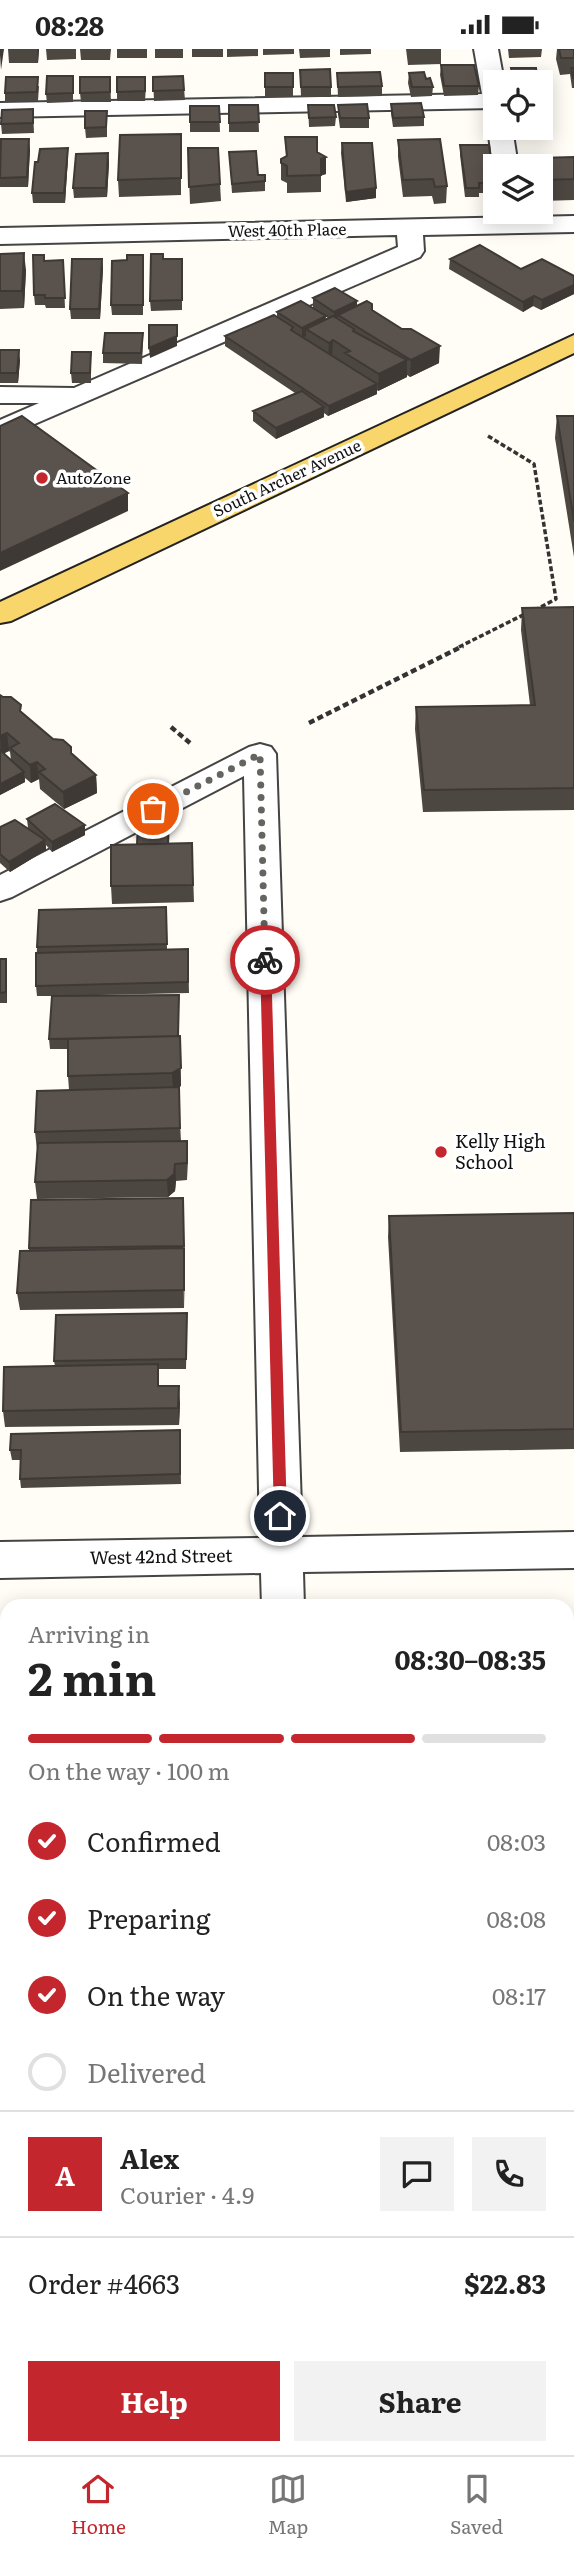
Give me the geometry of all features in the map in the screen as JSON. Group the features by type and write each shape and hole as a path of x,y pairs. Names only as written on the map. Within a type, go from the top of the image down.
{"main road":[{"name":"South Archer Avenue","path":"0,614 574,343"}],"street":[{"path":"486,49 490,70"},
{"path":"0,110 483,101"},
{"name":"West 40th Place","path":"0,236 409,227 483,221"},
{"name":"West 40th Place","path":"553,222 574,224"},
{"path":"0,430 411,251 409,227"},
{"path":"0,395 85,393"},
{"path":"0,889 260,754 283,1599"},
{"name":"West 42nd Street","path":"0,1560 574,1550"}],"path":[{"path":"309,723 556,599 534,464 488,436"},
{"path":"171,727 190,743"}],"building":[{"path":"559,49 574,49 574,58 561,58"},
{"path":"441,65 474,65 479,86 444,86"},
{"path":"511,68 536,70 511,70"},
{"path":"330,69 331,87 301,87 300,70"},
{"path":"380,72 382,86 338,87 337,73"},
{"path":"424,72 433,87 412,87 409,73"},
{"path":"265,73 293,73 293,87 265,87"},
{"path":"47,76 73,76 73,93 46,94"},
{"path":"183,76 184,90 153,91 153,77"},
{"path":"6,77 38,77 37,92 5,93"},
{"path":"80,77 110,77 110,92 80,93"},
{"path":"117,77 145,77 145,91 117,92"},
{"path":"421,103 424,117 393,118 391,104"},
{"path":"367,104 369,118 340,118 338,105"},
{"path":"229,105 258,105 259,122 229,123"},
{"path":"308,105 334,105 336,117 309,118"},
{"path":"190,106 219,106 220,122 190,122"},
{"path":"33,109 33,123 1,124 2,110"},
{"path":"85,111 107,111 106,127 85,128"},
{"path":"181,134 181,178 118,180 120,135"},
{"path":"285,137 317,137 317,152 326,157 321,159 321,175 287,176 287,166 281,163 281,159 287,156"},
{"path":"1,139 29,139 27,177 0,178"},
{"path":"440,139 447,186 435,187 433,179 403,180 398,140"},
{"path":"342,143 372,143 376,188 346,192"},
{"path":"460,145 489,145 490,154 483,154 483,183 479,183 479,188 466,188"},
{"path":"68,148 64,193 32,193 35,162 38,162 40,149"},
{"path":"188,148 218,148 220,184 189,187"},
{"path":"256,151 258,175 265,175 265,181 232,184 229,152"},
{"path":"108,153 106,188 73,188 76,154"},
{"path":"574,157 574,179 553,180 553,158"},
{"path":"480,245 521,269 542,259 574,276 574,285 542,300 534,296 523,302 450,259"},
{"path":"24,253 22,291 0,291 0,254"},
{"path":"151,254 163,254 163,259 182,259 182,300 150,301"},
{"path":"33,255 44,255 44,261 63,260 65,298 34,295"},
{"path":"127,255 143,255 143,305 111,305 112,261 127,260"},
{"path":"72,259 102,259 99,309 70,309"},
{"path":"335,288 357,301 334,312 313,298"},
{"path":"301,301 326,316 302,328 277,312"},
{"path":"367,301 372,304 372,310 402,329 411,329 440,346 411,360 338,315"},
{"path":"274,315 293,327 291,330 377,384 329,406 225,336"},
{"path":"333,316 354,329 353,331 407,360 379,374 345,353 350,351 333,340 329,343 306,329"},
{"path":"149,325 177,325 177,336 149,348"},
{"path":"105,333 143,333 141,353 103,353"},
{"path":"0,350 19,350 17,373 0,373"},
{"path":"72,352 91,352 90,373 71,373"},
{"path":"302,391 324,407 276,428 253,411"},
{"name":"AutoZone","path":"22,416 128,493 0,553 0,426"},
{"path":"557,416 574,416 574,521"},
{"path":"574,607 574,788 424,790 416,707 535,705 522,608"},
{"path":"0,695 11,697 21,705 20,711 53,739 63,740 71,747 71,753 96,775 63,792 39,772 45,769 37,762 30,765 10,748 19,743 7,733 0,736"},
{"path":"0,750 24,772 0,784"},
{"path":"55,804 85,825 52,842 27,819"},
{"path":"15,820 45,840 9,862 0,854 0,827"},
{"path":"138,823 169,823 168,844 137,844"},
{"path":"192,843 193,885 111,886 111,845"},
{"path":"166,907 167,944 37,947 39,910"},
{"path":"188,949 188,982 36,986 36,953"},
{"path":"0,959 6,959 6,992 0,993"},
{"path":"179,995 178,1036 49,1039 52,996"},
{"path":"180,1036 181,1068 172,1073 68,1076 68,1039"},
{"path":"179,1087 180,1128 35,1132 37,1091"},
{"path":"187,1141 187,1163 175,1164 174,1174 167,1180 35,1182 38,1143"},
{"path":"183,1198 184,1246 29,1248 31,1200"},
{"path":"574,1213 574,1429 401,1432 389,1216"},
{"path":"184,1248 184,1290 17,1293 20,1251"},
{"path":"187,1313 186,1359 54,1361 56,1315"},
{"path":"158,1364 158,1386 179,1386 178,1408 3,1411 4,1367"},
{"path":"180,1430 180,1474 20,1479 21,1450 10,1450 11,1434"}],"way so far":[{"path":"153,809 260,754 265,960"}],"place":[{"name":"AutoZone","path":"42,478"},
{"name":"Kelly High School","path":"441,1152"}],"route":[{"path":"265,960 280,1516"}]}
